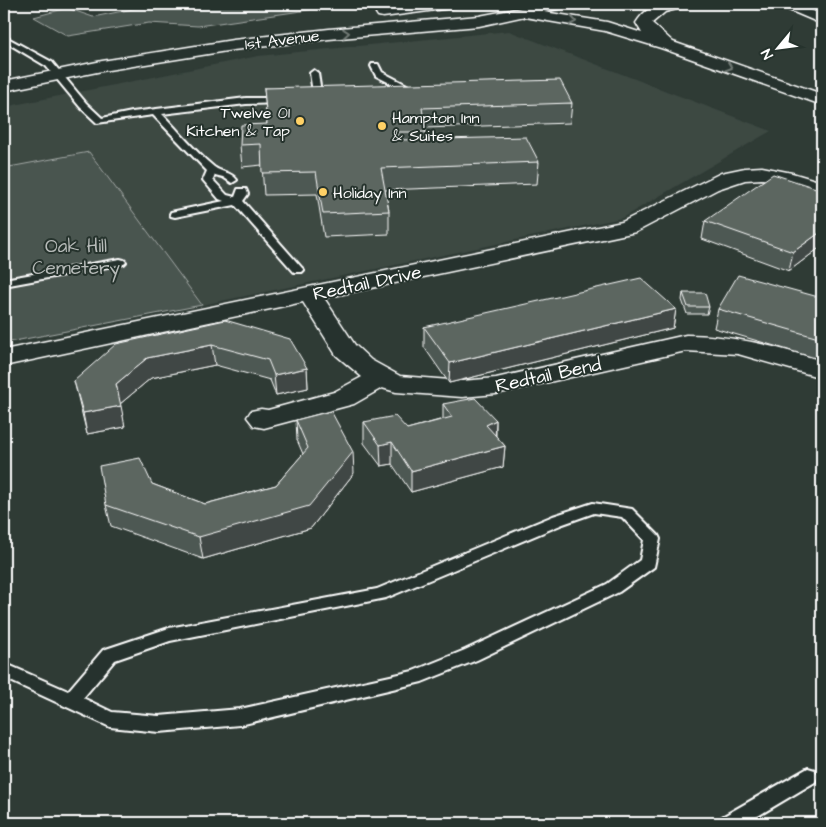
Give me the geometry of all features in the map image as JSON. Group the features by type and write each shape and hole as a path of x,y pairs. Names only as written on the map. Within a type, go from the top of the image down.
{"main road":[{"name":"1st Avenue","path":"4,86 54,69 124,51 451,4"},
{"name":"1st Avenue","path":"4,73 102,66 233,45 329,34 479,21 562,4"},
{"path":"667,45 646,29 644,23 648,15 661,8 680,4"},
{"path":"787,4 822,20"},
{"path":"525,13 607,27 667,45 822,100"},
{"name":"Redtail Drive","path":"4,358 628,226 647,220 721,180 738,174 761,173 778,176 822,189"},
{"name":"Redtail Bend","path":"310,294 345,350 362,366 381,378 396,384 462,389 496,386 686,343 707,342 729,344 822,370"},
{"path":"261,417 264,420 331,403 381,378"}],"lane":[{"path":"4,38 54,69 83,105 100,121 246,101 289,100"},
{"path":"374,66 379,74 406,88 406,92 402,95 394,97"},
{"path":"314,73 318,99"},
{"path":"156,113 212,172 227,175 232,180"},
{"path":"212,172 208,180 223,198 239,196"},
{"path":"175,214 239,196"},
{"path":"239,196 298,270"},
{"path":"4,283 120,262"},
{"path":"4,670 110,719 159,724 240,717 416,677 471,655 613,588 648,563 652,539 627,513 593,508 558,520 380,594 169,635 109,655 71,700"},
{"path":"729,823 808,776"}],"shaded area":[{"path":"509,31 771,131 622,218 202,305 89,152 4,168 4,107 258,56"}],"green space":[{"path":"158,4 337,4 198,26 149,23 68,36 34,17 67,8 93,17"},
{"name":"Oak Hill Cemetery","path":"89,152 202,305 4,343 4,168"}],"building":[{"path":"560,80 572,103 422,108 426,132 397,132 399,140 526,137 539,162 381,168 389,211 323,214 316,172 262,173 261,144 240,145 241,125 267,124 264,88"},
{"path":"773,174 822,190 822,231 793,252 705,221"},
{"path":"738,275 822,298 822,339 718,309"},
{"path":"641,278 676,309 450,363 424,327"},
{"path":"683,293 705,293 709,307 688,307"},
{"path":"225,320 290,339 307,368 274,375 268,360 212,345 147,358 116,384 121,406 83,413 74,381 116,344"},
{"path":"475,398 496,420 486,425 505,446 411,471 392,442 380,445 364,422 395,416 407,429 452,417 443,404"},
{"path":"331,411 353,452 309,506 199,537 106,505 99,466 140,458 152,484 205,504 276,485 308,448 296,420"}],"place":[{"name":"Twelve 01 Kitchen & Tap","path":"300,121"},
{"name":"Hampton Inn & Suites","path":"382,126"},
{"name":"Holiday Inn","path":"323,192"}]}
